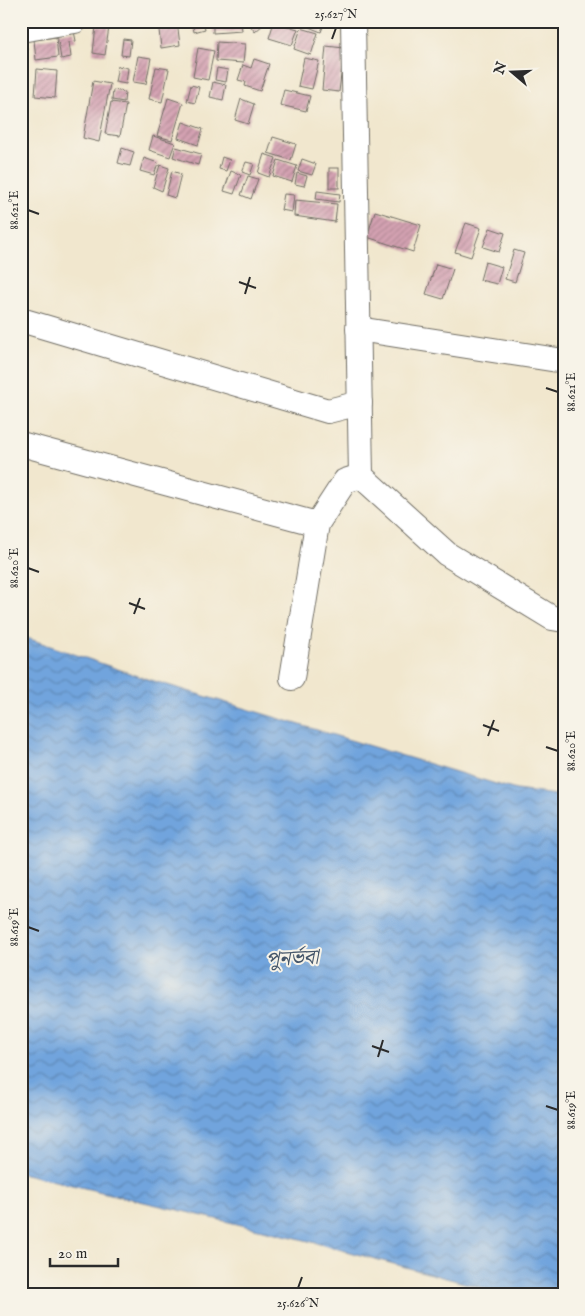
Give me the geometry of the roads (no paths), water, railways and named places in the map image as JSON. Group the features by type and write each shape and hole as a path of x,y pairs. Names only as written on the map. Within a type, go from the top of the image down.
{"street":[{"path":"21,30 75,21"},
{"path":"353,21 361,476 446,554 552,618 564,620"},
{"path":"21,320 328,411 360,403"},
{"path":"358,329 564,361"},
{"path":"21,444 317,524"},
{"path":"292,678 317,524 345,481 361,476"}],"water":[{"name":"পুনর্ভবা","path":"21,636 141,677 516,790 564,796 564,1295 509,1295 301,1239 21,1173"}]}
